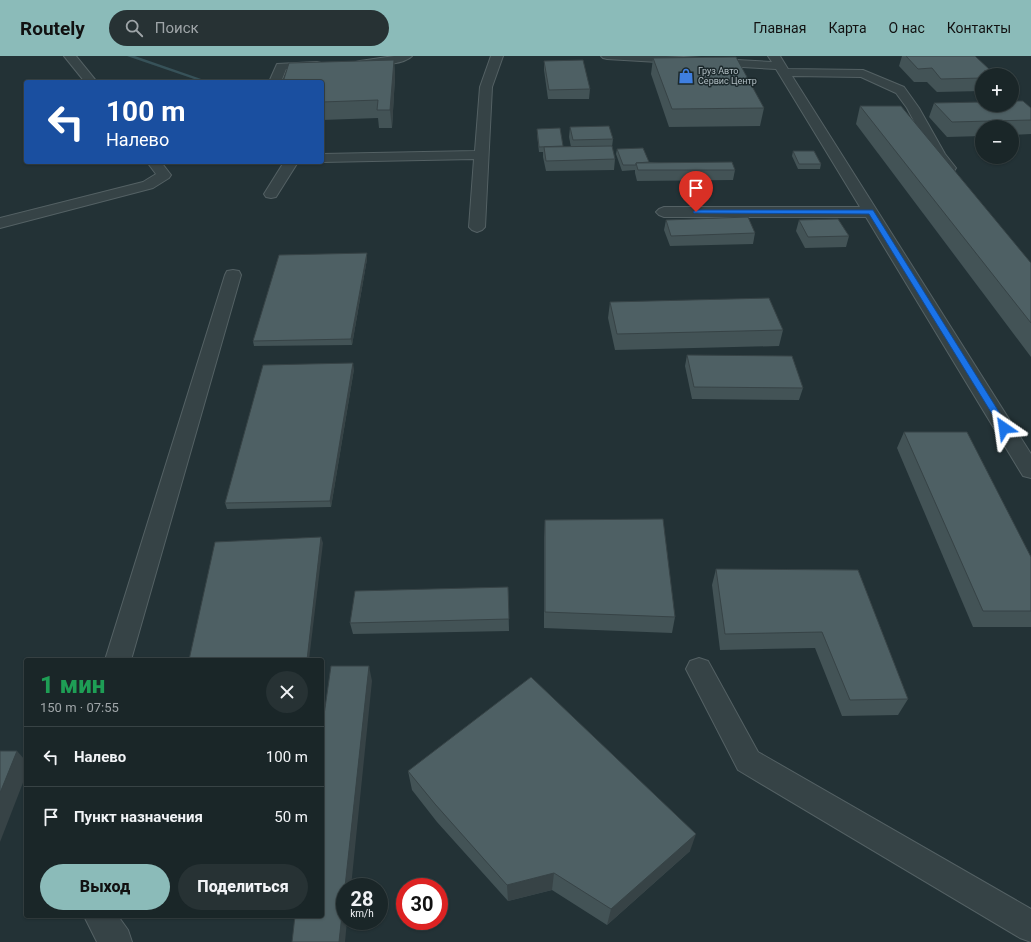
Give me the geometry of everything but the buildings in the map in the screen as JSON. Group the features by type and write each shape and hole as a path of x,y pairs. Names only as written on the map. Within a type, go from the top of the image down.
{"street":[{"path":"70,56 89,80"},
{"path":"350,64 365,64 398,59 406,56"},
{"path":"477,227 486,87 496,56"},
{"path":"607,56 779,65 863,74 900,90 913,108 939,156 958,180"},
{"path":"276,80 281,66 327,65"},
{"path":"779,65 1031,469"},
{"path":"324,158 482,155"},
{"path":"0,223 148,185 164,174 156,164"},
{"path":"271,194 291,164"},
{"path":"664,212 870,212"},
{"path":"119,658 233,275"},
{"path":"699,669 748,761 1031,927"},
{"path":"101,918 116,942"}],"waterway":[{"path":"130,56 201,80"}],"place":[{"name":"Груз Авто Сервис Центр","path":"686,76"}],"route":[{"path":"696,212 870,212 1004,428"}]}
